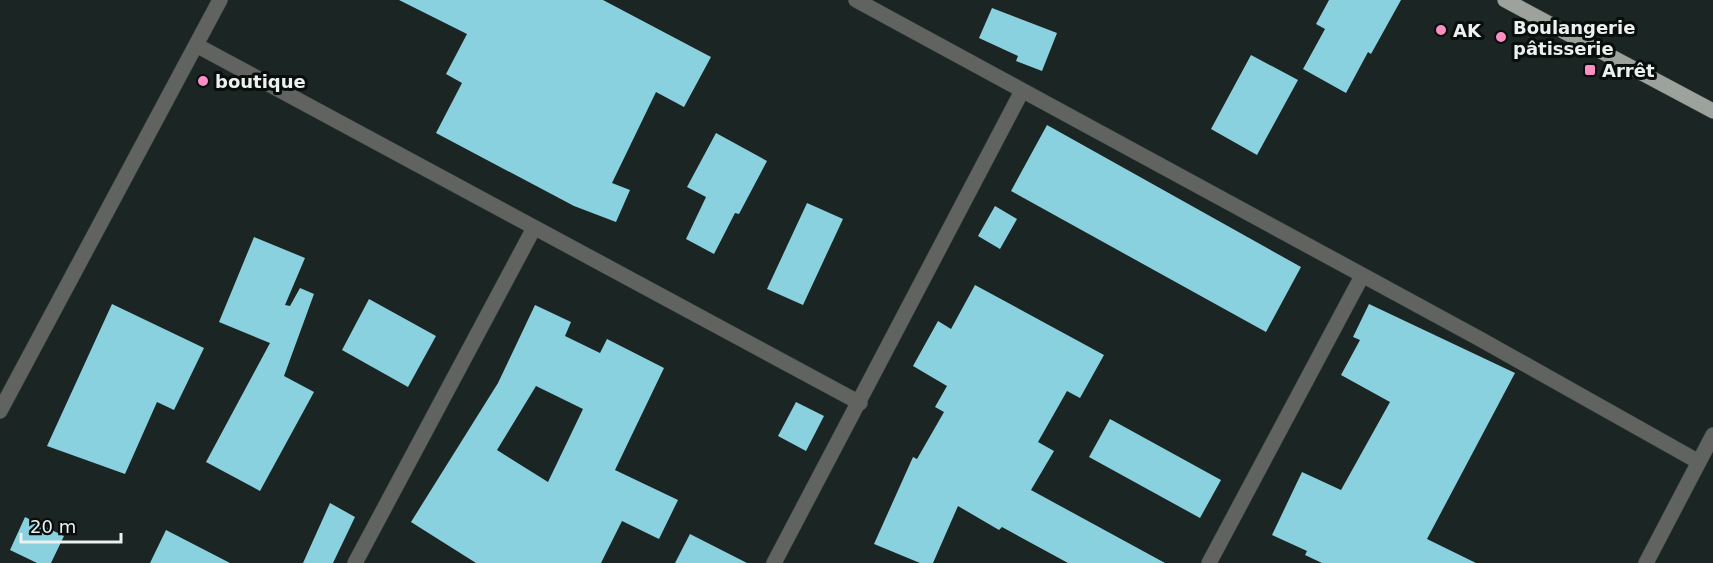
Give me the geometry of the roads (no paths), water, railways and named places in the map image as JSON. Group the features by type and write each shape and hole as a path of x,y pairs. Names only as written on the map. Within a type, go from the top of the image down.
{"main road":[{"path":"1504,0 1523,4 1713,111"}],"street":[{"path":"0,411 220,0"},
{"path":"856,0 1699,462"},
{"path":"196,45 860,404"},
{"path":"774,563 860,404 1022,91"},
{"path":"355,563 534,228"},
{"path":"1209,563 1362,276"},
{"path":"1646,563 1713,435"}],"place":[{"name":"AK","path":"1441,30"},
{"name":"Boulangerie pâtisserie","path":"1501,37"},
{"name":"Arrêt","path":"1590,70"},
{"name":"boutique","path":"203,81"}]}
